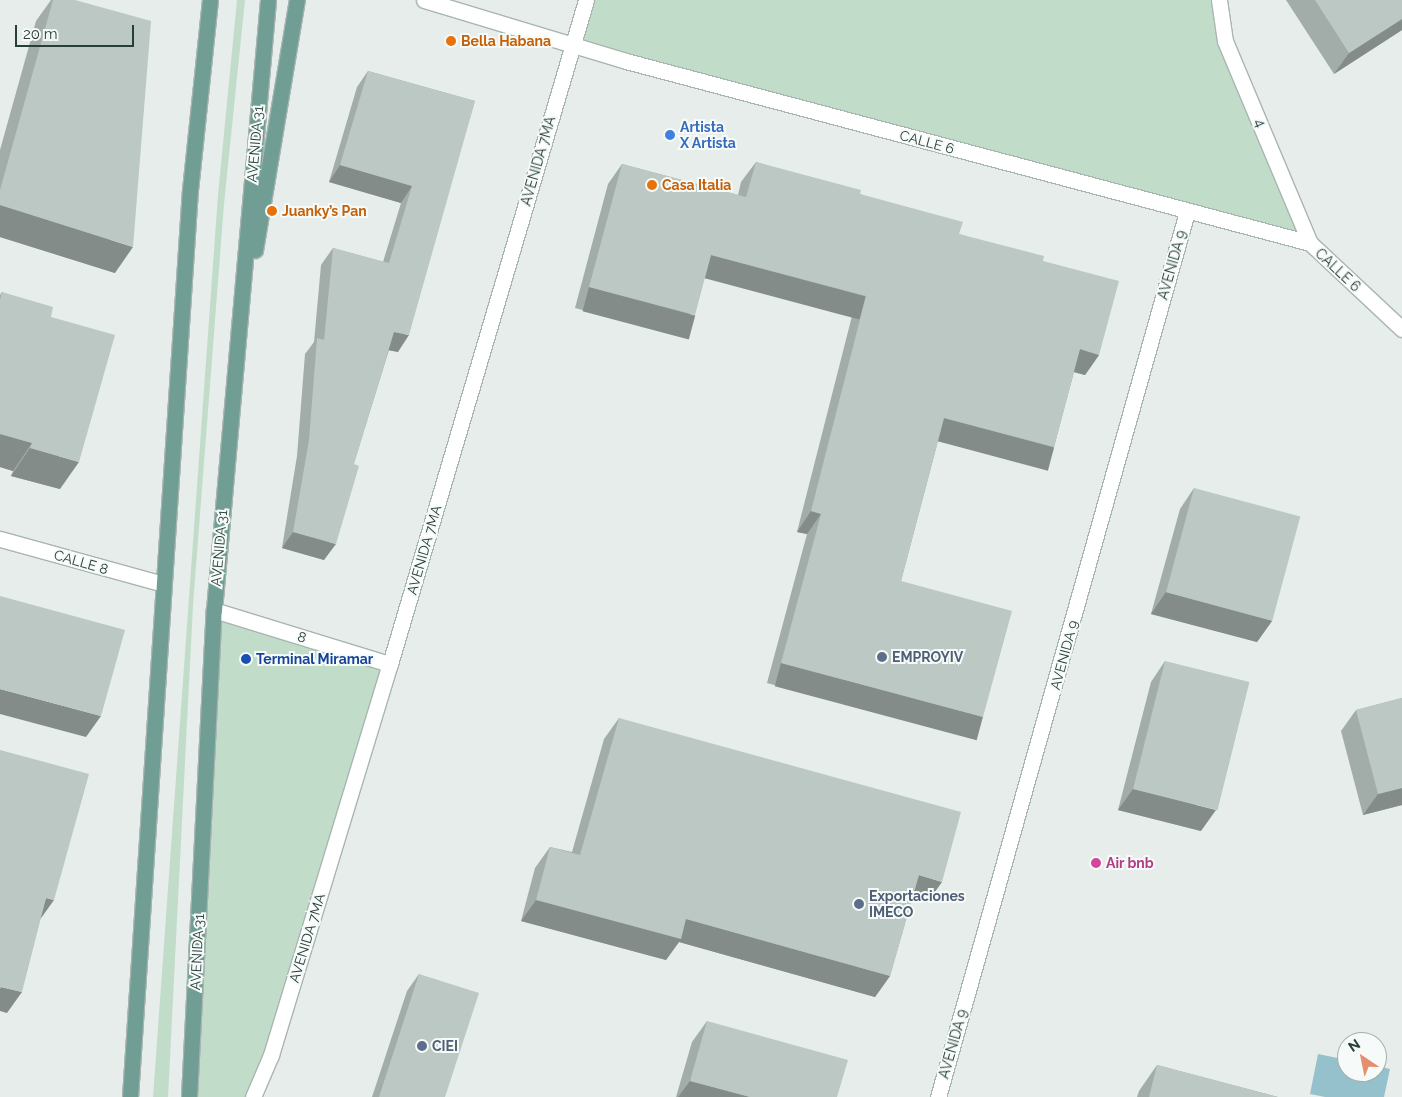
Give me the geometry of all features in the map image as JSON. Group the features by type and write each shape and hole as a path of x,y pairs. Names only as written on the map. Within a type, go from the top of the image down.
{"main road":[{"path":"130,1097 162,584 190,190 210,0"},
{"name":"AVENIDA 31","path":"189,1097 214,610 268,0"},
{"path":"236,365 297,0"}],"street":[{"name":"CALLE 6","path":"424,0 573,45 1310,244 1402,329"},
{"name":"AVENIDA 7MA","path":"253,1097 271,1055 390,664 586,0"},
{"name":"4","path":"1219,0 1225,41 1310,244"},
{"name":"AVENIDA 9","path":"938,1097 1187,212"},
{"name":"CALLE 8","path":"0,539 162,584"},
{"name":"8","path":"214,610 390,664"}],"green space":[{"path":"237,0 245,0 224,204 193,605 168,1097 153,1097 218,195"},
{"path":"586,0 1219,0 1225,41 1310,243 573,45"},
{"path":"214,610 390,664 253,1097 189,1097"}],"water":[{"path":"1318,1054 1337,1058 1337,1082 1387,1082 1387,1068 1390,1069 1384,1097 1325,1097 1310,1094"}],"building":[{"path":"53,0 75,0 151,21 133,247 0,205 0,190"},
{"path":"1315,0 1402,0 1402,19 1349,53"},
{"path":"368,71 475,101 409,335 394,332 354,464 359,466 336,544 293,532 309,440 317,338 324,340 333,248 389,263 412,186 340,165"},
{"path":"756,162 861,190 860,194 963,222 959,234 1044,256 1043,261 1119,281 1099,355 1080,349 1054,447 944,418 901,581 1012,611 983,717 781,663 821,514 811,511 866,296 711,255 695,315 589,287 622,164 746,197"},
{"path":"2,292 53,307 51,317 115,335 79,462 30,448 32,443 0,434 0,300"},
{"path":"1194,488 1300,516 1272,621 1166,592"},
{"path":"0,596 125,630 101,716 0,689"},
{"path":"1165,661 1249,682 1217,810 1133,789"},
{"path":"1402,698 1402,788 1378,794 1356,710"},
{"path":"619,718 961,812 942,882 919,875 890,976 686,919 681,939 536,900 550,847 580,855"},
{"path":"0,750 89,774 54,900 46,898 22,992 1,987 0,989"},
{"name":"CIEI","path":"419,974 479,993 445,1097 379,1097"},
{"path":"707,1021 848,1060 837,1097 750,1097 690,1081"},
{"path":"1157,1065 1278,1097 1149,1097"}],"place":[{"name":"Bella Habana","path":"451,41"},
{"name":"Artista X Artista","path":"670,135"},
{"name":"Casa Italia","path":"652,185"},
{"name":"Juanky’s Pan","path":"272,211"},
{"name":"EMPROYIV","path":"882,657"},
{"name":"Terminal Miramar","path":"246,659"},
{"name":"Air bnb","path":"1096,863"},
{"name":"Exportaciones IMECO","path":"859,904"},
{"name":"CIEI","path":"422,1046"}]}
